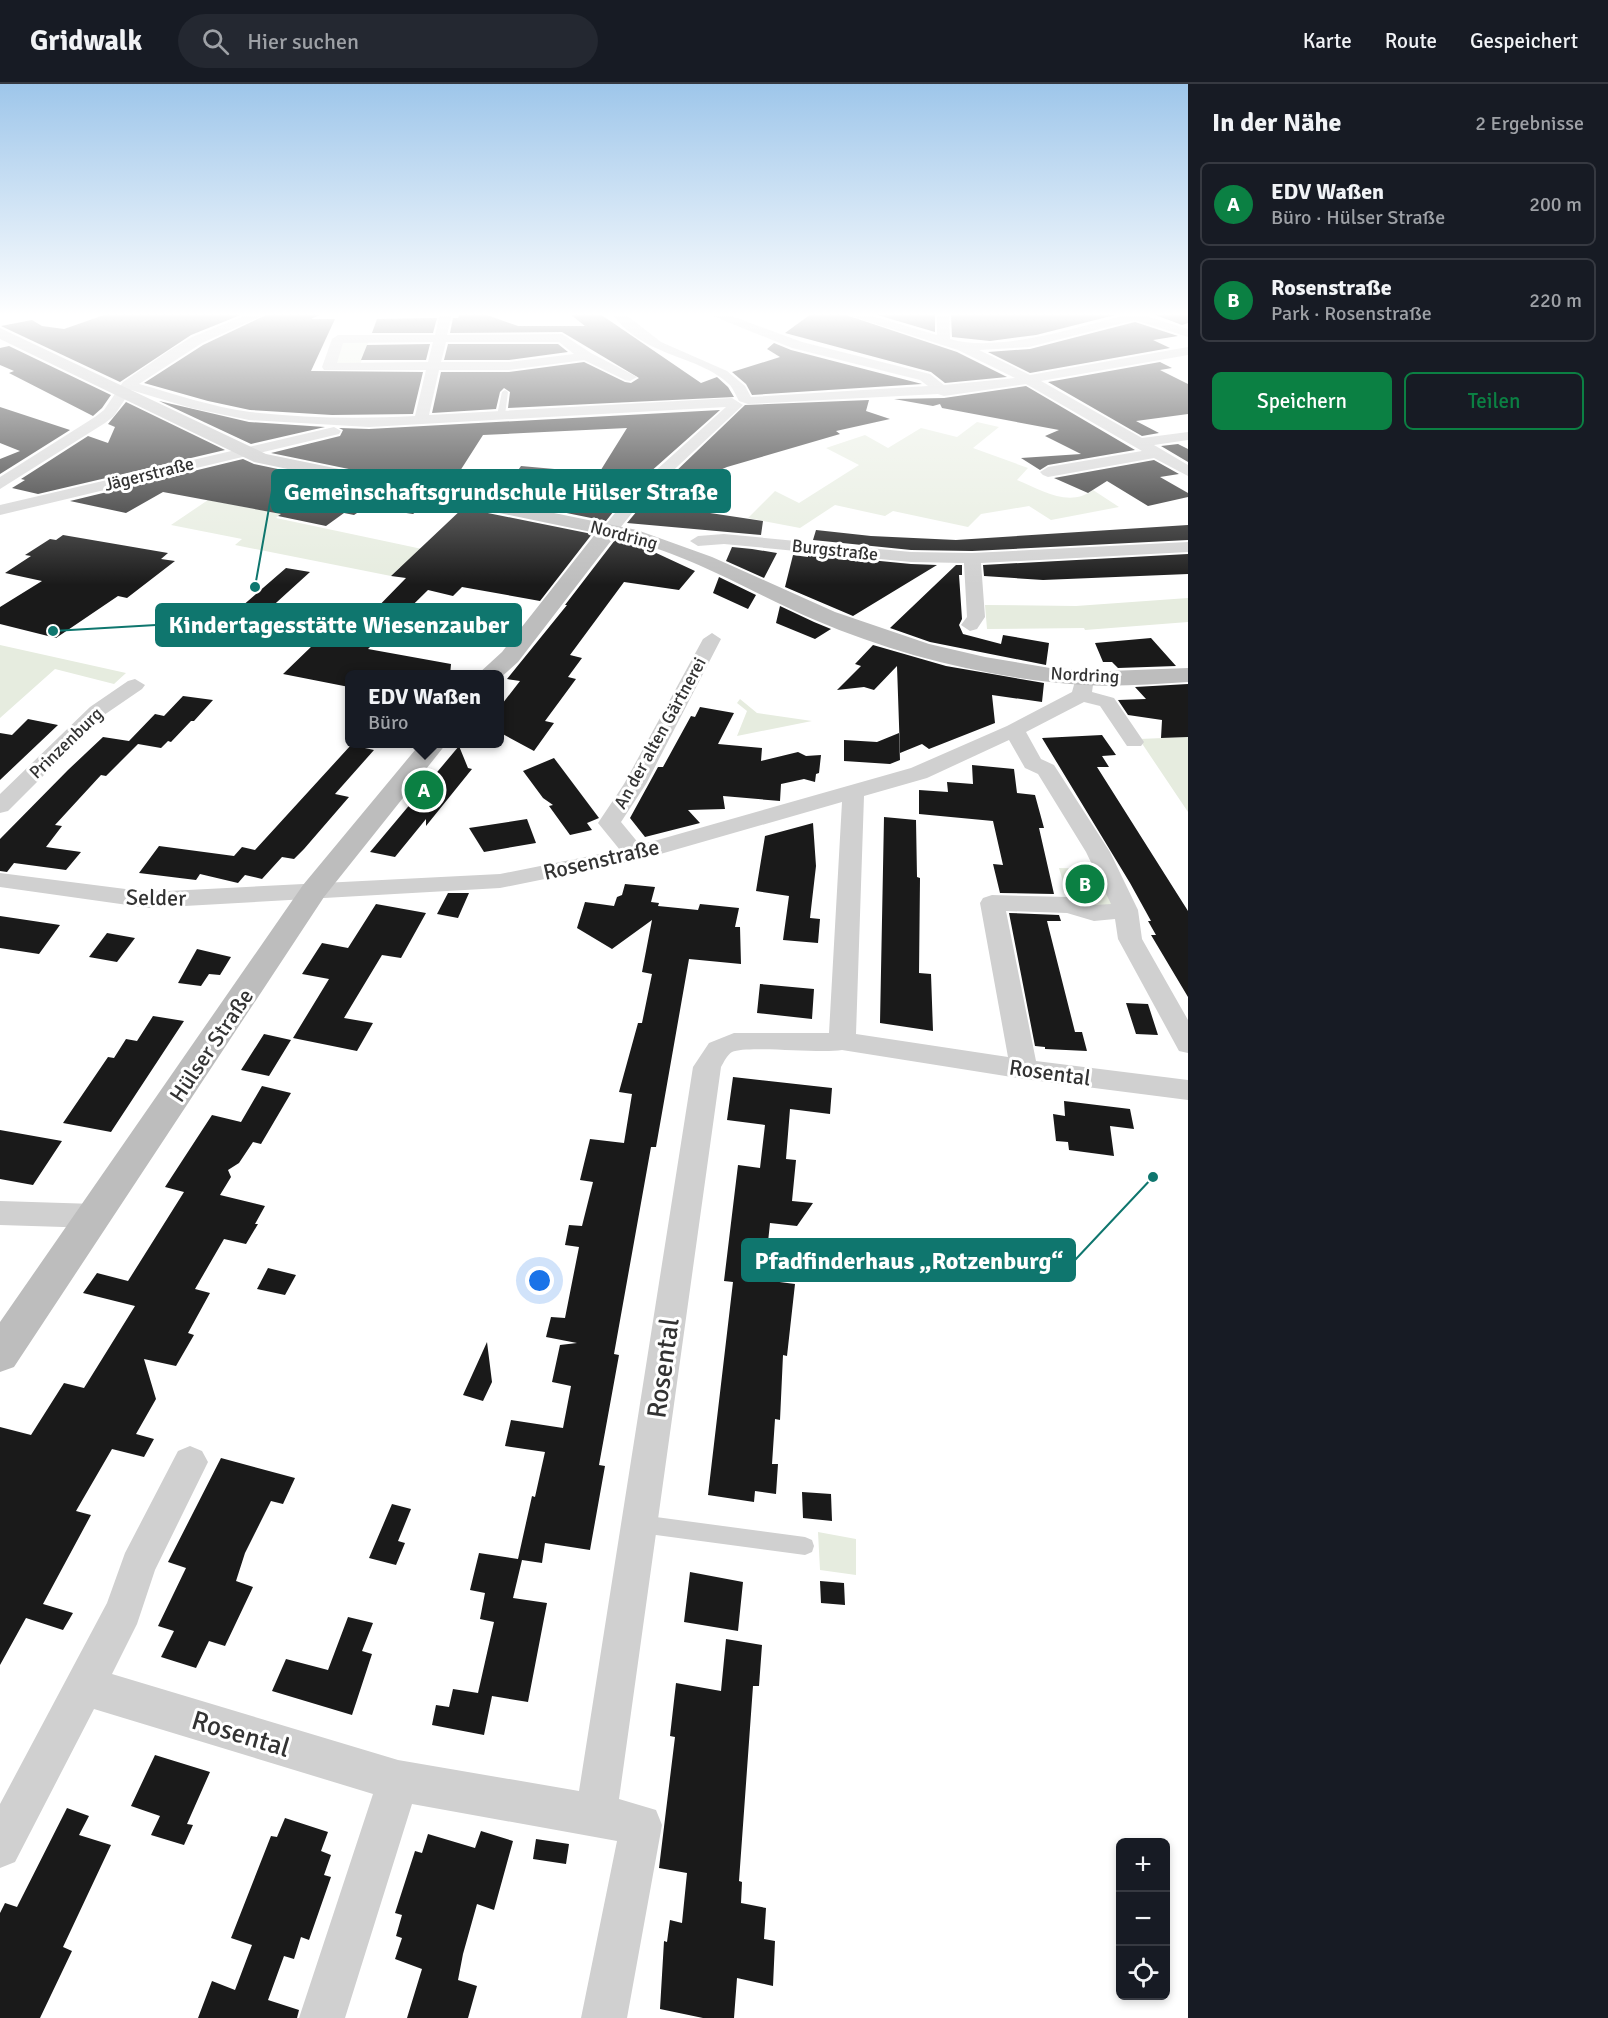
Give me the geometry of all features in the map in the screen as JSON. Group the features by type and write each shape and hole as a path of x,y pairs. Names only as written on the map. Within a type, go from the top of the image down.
{"main road":[{"name":"Nordring","path":"149,405 261,458 610,529 650,540 818,613 899,642 964,660 1083,686 1188,675"},
{"path":"495,670 510,657 610,529"},
{"path":"492,670 496,655 525,619 550,604"},
{"name":"Hülser Straße","path":"0,1355 313,891 430,748"}],"street":[{"path":"109,413 114,404"},
{"path":"193,404 249,416 369,423 699,404"},
{"path":"421,419 424,404"},
{"path":"610,529 639,494 739,404"},
{"path":"1072,404 1188,471"},
{"path":"0,484 109,413 149,405"},
{"name":"Jägerstraße","path":"0,510 246,450 369,423"},
{"path":"1140,443 1188,436"},
{"path":"1048,472 1157,453"},
{"name":"Burgstraße","path":"698,541 724,539 911,558 972,558 1188,547"},
{"path":"970,625 976,617 972,558"},
{"name":"An der alten Gärtnerei","path":"635,854 609,823 635,784 712,639"},
{"name":"Prinzenburg","path":"0,806 97,711 135,685"},
{"path":"1083,686 1107,702 1134,742"},
{"name":"Rosenstraße","path":"313,891 500,881 635,854 853,794 919,773 1014,730 1083,686"},
{"path":"1014,730 1033,763 1046,770 1098,852 1126,910 1130,939 1188,1044"},
{"path":"842,1041 853,794"},
{"name":"Selder","path":"0,880 148,900 313,891"},
{"path":"1024,1069 992,903 1068,905 1094,913 1126,910"},
{"name":"Rosental","path":"596,1815 707,1067 715,1052 736,1041 824,1045 842,1041 1024,1069 1188,1090"},
{"path":"0,1213 95,1216"},
{"path":"0,1847 124,1611 138,1566 190,1462"},
{"name":"Rosental","path":"84,1686 398,1781 641,1824 604,2018"},
{"path":"322,2018 398,1781"}],"lane":[{"path":"501,415 503,404"},
{"path":"458,619 516,630"},
{"path":"639,1524 805,1546"}],"shaded area":[{"path":"977,422 999,427 973,448 1028,468 1017,480 1055,496 1075,497 1093,490 1119,507 1051,520 1029,506 981,514 968,527 893,511 885,516 835,505 800,528 748,518 775,491 799,503 859,465 826,448 865,435 888,448 921,428 957,437"},
{"path":"208,500 281,514 276,518 455,556 437,574 400,567 391,576 235,545 242,539 171,525"},
{"path":"1188,598 1188,622 1085,630 1084,628 987,629 985,605 1076,606"},
{"path":"0,645 126,673 114,684 55,669 0,718"},
{"path":"740,699 757,713 812,721 737,736 747,711 737,703"},
{"path":"1188,737 1188,812 1139,739"},
{"path":"1059,868 1097,869 1114,898 1111,906 1105,909 1069,902"},
{"path":"818,1532 856,1539 856,1575 820,1570"}],"building":[{"path":"70,404 105,404 93,416"},
{"path":"124,404 131,404 225,450 38,494 12,488 25,480 21,479 88,436 108,443 115,427 108,424"},
{"path":"166,404 249,422 325,427 251,444"},
{"path":"223,404 415,404 413,414 332,415 250,410"},
{"path":"434,404 497,404 496,409 432,413"},
{"path":"508,404 585,404 508,408"},
{"path":"868,404 866,411 890,419 836,431 840,434 727,467 644,503 763,521 761,535 627,523 647,499 745,405"},
{"path":"940,404 1057,404 1135,450 1048,465 1040,470 1021,458 1081,454 1045,436 1059,430 942,408"},
{"path":"1087,404 1188,404 1188,414 1136,421 1159,433 1142,436"},
{"path":"0,407 70,430 0,474 0,459 20,451 0,443"},
{"path":"720,410 631,489 606,521 468,493 455,478 446,489 271,453 340,436 343,430 339,428 369,429","holes":["627,428 599,473 521,466 514,476 460,471 483,435"]},
{"path":"1178,444 1188,449 1188,462 1161,446"},
{"path":"243,459 254,464 430,501 413,514 366,507 354,515 344,513 326,526 278,516 281,514 163,492 126,513 70,501"},
{"path":"1154,460 1179,474 1160,477 1188,493 1188,497 1148,506 1107,481 1088,493 1054,478"},
{"path":"463,508 592,534 540,601 462,587 453,596 428,590 368,649 451,664 450,670 345,670 345,686 283,674 344,615 366,619 406,578 391,576"},
{"path":"1188,525 1188,540 972,551 911,550 813,540 816,530 871,536 956,540"},
{"path":"63,535 168,553 161,559 175,561 127,598 118,596 56,638 0,624 0,607 42,581 5,573 31,556 25,555 50,539 56,540"},
{"path":"615,540 639,545 695,571 679,590 624,582 570,655 582,658 568,677 576,679 545,721 554,723 534,751 504,735 504,702 520,681 507,679 567,605 565,605"},
{"path":"732,547 777,553 764,578 726,561"},
{"path":"808,554 937,565 853,616 785,587 793,555 808,557"},
{"path":"1188,554 1188,574 1043,580 984,576 983,565"},
{"path":"956,565 962,565 962,575 959,575 962,619 959,625 963,634 1001,644 1003,635 1049,643 1046,665 930,642 890,628"},
{"path":"286,568 310,572 266,612 241,607"},
{"path":"719,577 756,595 748,609 713,593"},
{"path":"780,606 831,629 815,639 776,623"},
{"path":"1151,638 1176,666 1118,668 1112,662 1103,662 1095,643"},
{"path":"873,645 946,666 1044,683 1042,702 992,695 995,723 929,749 922,744 900,753 897,666 874,690 864,687 837,690 861,666 855,664"},
{"path":"1188,684 1188,737 1161,738 1162,720 1128,715 1118,700 1146,699 1135,687"},
{"path":"183,696 213,700 194,721 191,721 171,742 168,741 161,748 138,744 106,776 101,775 55,825 62,826 46,847 81,852 66,870 14,863 7,872 0,871 0,839 68,770 103,737 129,741 155,714 164,716"},
{"path":"700,707 734,713 718,744 762,748 761,761 798,752 806,756 821,755 819,773 816,774 815,782 804,779 781,784 780,801 723,796 725,809 688,810 700,823 645,837 630,818 658,767 663,767 691,716 695,717"},
{"path":"28,719 58,725 0,780 0,733 12,735"},
{"path":"899,733 900,760 890,764 844,761 844,740 877,742"},
{"path":"1102,735 1116,755 1102,756 1109,767 1097,767 1188,911 1188,997 1151,935 1156,935 1148,921 1151,921 1130,883 1042,738"},
{"path":"348,748 374,750 335,794 349,797 304,849 294,859 282,857 262,879 245,875 238,883 200,874 196,880 139,873 159,846 234,856 242,847 255,850"},
{"path":"457,748 460,748 468,768 472,769 426,826 426,819 395,857 370,852"},
{"path":"554,758 599,818 587,823 592,830 570,835 549,806 553,805 543,798 523,771"},
{"path":"972,765 1014,769 1017,793 1035,795 1044,828 1039,828 1054,894 1000,893 993,864 1003,865 993,821 919,814 919,790 948,792 947,782 973,784"},
{"path":"884,817 916,820 917,877 920,878 919,973 931,974 933,1031 880,1023"},
{"path":"527,819 536,843 484,852 469,828"},
{"path":"813,823 816,866 810,918 820,919 818,943 783,940 789,896 756,891 765,836"},
{"path":"625,884 655,887 651,902 659,903 658,906 698,910 700,904 739,908 735,927 740,927 741,964 689,959 656,1147 651,1147 614,1354 619,1355 599,1465 605,1466 590,1550 545,1543 542,1563 522,1560 513,1598 547,1603 528,1702 492,1696 484,1735 432,1725 436,1705 449,1707 453,1689 478,1693 494,1622 480,1619 485,1593 470,1590 479,1553 518,1559 532,1496 535,1497 545,1452 505,1446 511,1420 563,1428 571,1386 552,1382 560,1345 577,1343 546,1337 551,1317 565,1318 579,1247 565,1245 569,1225 582,1226 593,1182 580,1180 590,1139 624,1143 632,1094 619,1092 638,1023 642,1023 652,974 642,972 652,920 612,949 577,928 585,902 614,906 617,897 622,895"},
{"path":"448,893 469,893 458,918 437,914"},
{"path":"376,904 426,913 401,958 382,955 344,1018 373,1023 357,1051 293,1038 329,979 302,974 322,943 348,948"},
{"path":"1009,913 1059,915 1061,921 1047,921 1075,1032 1082,1032 1087,1051 1045,1049 1045,1047 1035,1046"},
{"path":"0,916 60,925 39,954 0,948"},
{"path":"107,933 135,938 117,962 89,957"},
{"path":"197,949 231,957 220,975 209,974 201,986 178,983"},
{"path":"760,984 814,989 812,1019 757,1013"},
{"path":"1126,1003 1148,1004 1158,1035 1136,1034"},
{"path":"153,1016 184,1021 111,1132 63,1123 108,1057 114,1058 126,1039 137,1041"},
{"path":"264,1034 291,1040 269,1076 241,1070"},
{"path":"733,1077 832,1088 830,1114 790,1109 786,1159 796,1160 792,1201 813,1203 797,1226 770,1223 764,1280 795,1284 787,1356 783,1355 780,1420 775,1419 772,1464 778,1464 776,1494 755,1491 754,1502 708,1495 733,1282 724,1281 738,1165 760,1168 765,1125 727,1120"},
{"path":"262,1086 291,1093 261,1144 253,1142 239,1163 228,1170 231,1177 220,1195 265,1206 255,1224 258,1224 246,1244 224,1239 195,1289 210,1293 188,1333 194,1335 176,1366 144,1359 156,1399 136,1434 154,1439 144,1457 112,1449 76,1511 91,1515 43,1604 73,1613 63,1630 26,1618 0,1665 0,1427 31,1435 64,1383 84,1388 135,1306 83,1293 97,1273 128,1281 184,1192 165,1187 212,1115 241,1122"},
{"path":"1064,1101 1130,1109 1134,1129 1110,1126 1114,1156 1069,1150 1068,1142 1056,1141 1053,1114 1065,1116"},
{"path":"0,1130 62,1141 33,1185 0,1179"},
{"path":"268,1268 296,1275 285,1295 257,1289"},
{"path":"487,1342 492,1382 483,1401 463,1395"},
{"path":"221,1458 295,1478 283,1504 271,1501 245,1553 236,1581 253,1587 225,1646 209,1641 196,1668 161,1657 174,1631 158,1626 186,1568 168,1562"},
{"path":"802,1492 831,1494 832,1521 803,1518"},
{"path":"392,1504 411,1509 398,1541 405,1543 396,1565 369,1558"},
{"path":"690,1572 743,1582 738,1631 684,1622"},
{"path":"820,1581 844,1583 845,1605 821,1603"},
{"path":"348,1617 373,1623 362,1651 372,1654 352,1715 272,1691 286,1659 328,1670"},
{"path":"726,1639 762,1645 759,1686 753,1686 739,1881 742,1882 741,1903 766,1908 764,1939 775,1941 773,1986 737,1978 734,2018 703,2018 660,2009 664,1941 667,1942 670,1920 682,1923 687,1873 659,1868 675,1737 670,1736 676,1683 721,1691"},
{"path":"155,1755 210,1772 187,1824 193,1825 184,1845 151,1835 160,1816 131,1806"},
{"path":"67,1808 89,1816 79,1835 111,1845 63,1947 72,1951 40,2018 0,2018 0,1913 5,1903 17,1907"},
{"path":"285,1818 328,1832 321,1851 331,1855 324,1875 331,1877 309,1940 301,1937 294,1959 284,1956 268,2000 299,2010 297,2018 198,2018 212,1981 235,1990 252,1945 231,1938 271,1836 277,1837"},
{"path":"481,1831 513,1841 494,1910 477,1904 463,1954 458,1980 477,1986 468,2018 407,2018 422,1969 395,1959 402,1938 396,1936 402,1915 395,1913 415,1851 422,1853 428,1834 475,1848"},
{"path":"536,1839 569,1844 566,1864 533,1859"}],"place":[{"name":"Gemeinschaftsgrundschule Hülser Straße","path":"255,587"},
{"name":"Kindertagesstätte Wiesenzauber","path":"53,631"},
{"name":"EDV Waßen","path":"424,790"},
{"name":"Rosenstraße","path":"1085,884"},
{"name":"Pfadfinderhaus „Rotzenburg“","path":"1153,1177"}]}
